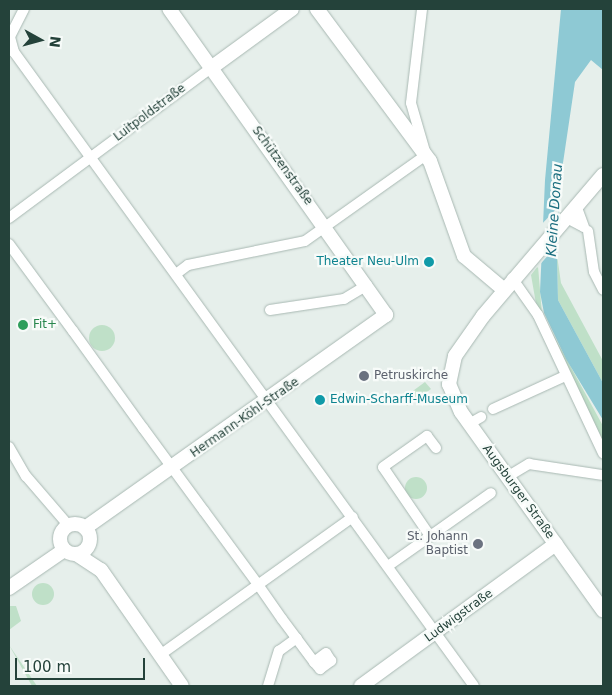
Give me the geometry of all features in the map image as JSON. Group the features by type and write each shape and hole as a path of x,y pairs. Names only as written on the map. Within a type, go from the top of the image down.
{"street":[{"path":"24,9 10,37 12,49 474,686"},
{"name":"Schützenstraße","path":"169,9 368,285 386,312 380,322"},
{"name":"Luitpoldstraße","path":"9,218 292,9"},
{"path":"317,9 426,155"},
{"path":"422,9 412,94 412,111 460,250 474,268 508,284 538,315 565,376 603,453"},
{"path":"394,113 412,94"},
{"path":"176,274 188,265 286,248 326,227 426,155"},
{"path":"508,284 603,175"},
{"path":"563,220 584,227 576,205"},
{"path":"588,231 594,272 603,290"},
{"path":"9,244 314,662"},
{"name":"Augsburger Straße","path":"508,284 450,369 450,391 475,420 507,477 603,610"},
{"path":"270,310 344,299 368,285"},
{"name":"Hermann-Köhl-Straße","path":"9,588 47,560 67,550 86,549 87,534 110,514 380,322"},
{"path":"493,409 565,376"},
{"path":"430,536 383,467 427,436 436,448"},
{"path":"9,447 65,524 87,534 101,570 182,686"},
{"path":"507,477 528,464 603,475"},
{"path":"388,566 491,492"},
{"path":"160,655 353,517"},
{"path":"65,524 67,550 101,570"},
{"name":"Ludwigstraße","path":"361,686 556,544"},
{"path":"268,686 279,651 297,638"}],"green space":[{"path":"557,255 561,283 603,361 603,383 558,300"},
{"path":"538,266 542,314 603,426 603,449 538,315 531,275"},
{"path":"102,325 111,329 115,338 111,347 102,351 93,347 89,338 93,329"},
{"path":"425,382 431,389 407,406 402,399"},
{"path":"416,477 424,480 427,488 424,496 416,499 408,496 405,488 408,480"},
{"path":"39,583 47,583 54,590 54,598 47,605 39,605 32,598 32,590"},
{"path":"9,606 16,606 21,621 9,630"},
{"path":"9,645 37,686 32,686"}],"water":[{"name":"Kleine Donau","path":"561,9 603,9 603,70 591,60 575,82 560,183 557,255 558,300 603,383 603,420 566,359 544,313 540,292 545,180"}],"pier":[{"path":"559,206 557,245 537,268 539,227"}],"place":[{"name":"Theater Neu-Ulm","path":"429,262"},
{"name":"Fit+","path":"23,325"},
{"name":"Petruskirche","path":"364,376"},
{"name":"Edwin-Scharff-Museum","path":"320,400"},
{"name":"St. Johann Baptist","path":"478,544"}]}
